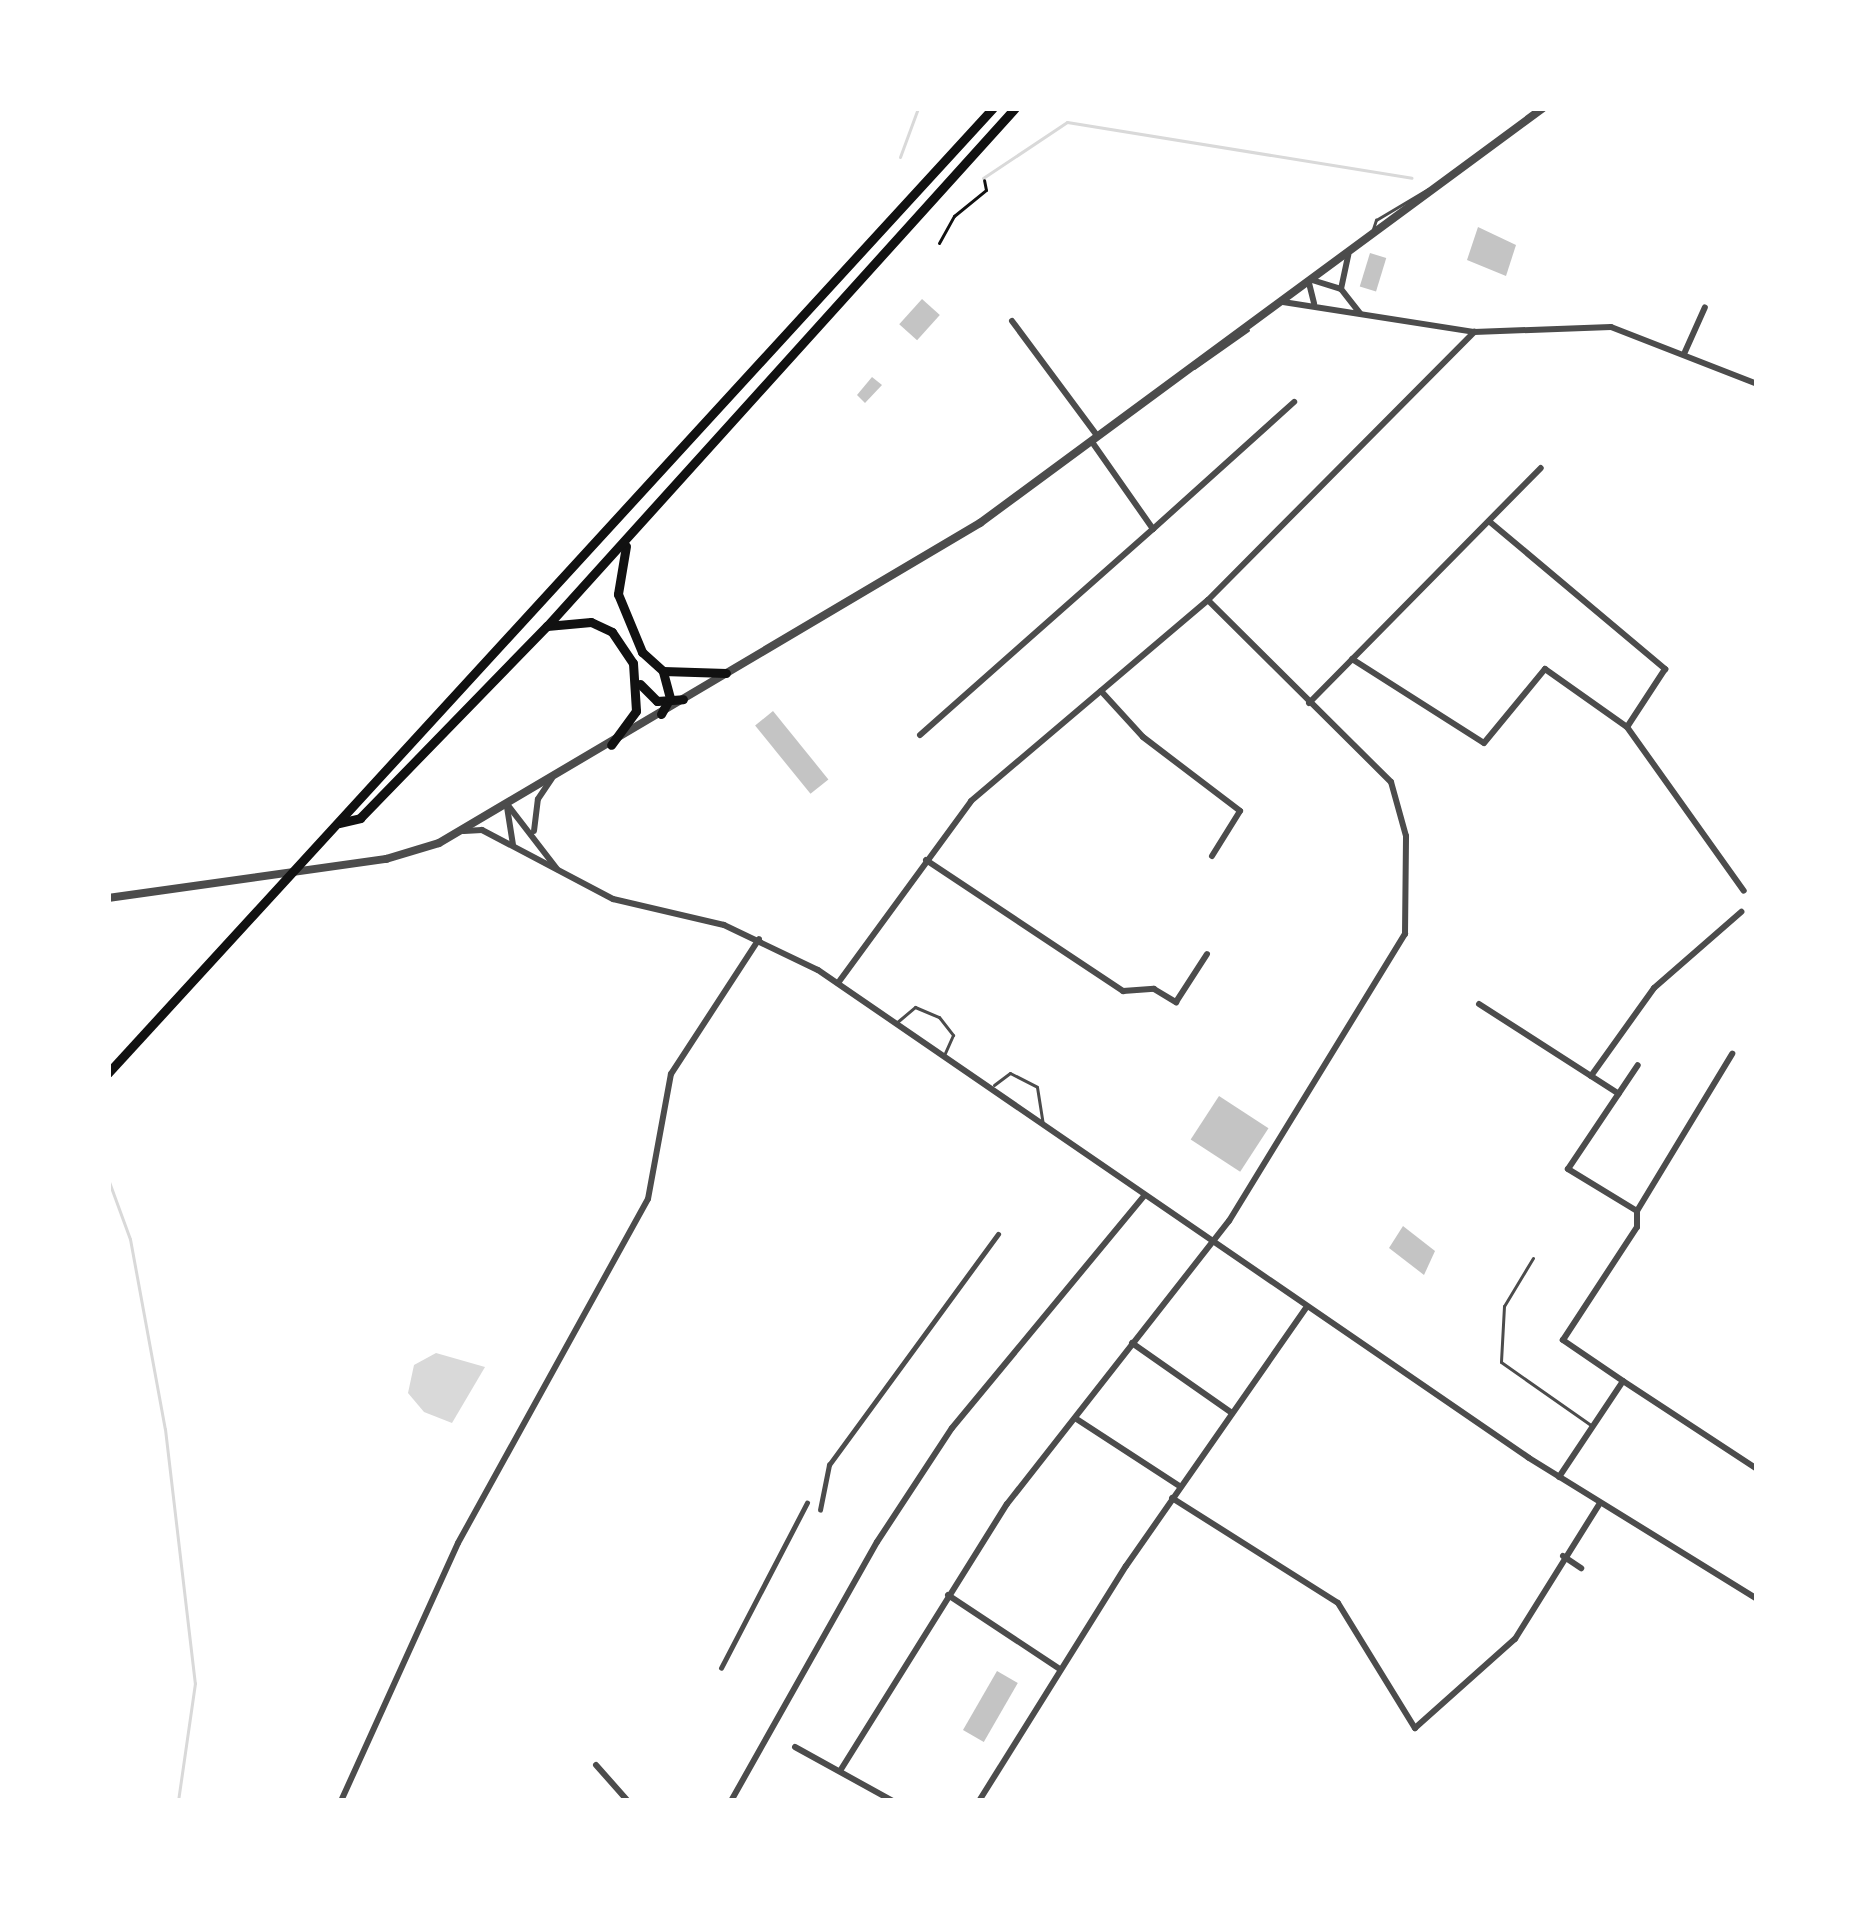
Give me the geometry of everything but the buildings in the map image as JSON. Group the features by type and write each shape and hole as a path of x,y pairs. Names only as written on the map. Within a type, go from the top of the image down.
{"main road":[{"path":"108,1073 994,108"},
{"path":"339,824 360,818 547,626 1015,108"},
{"path":"633,532 618,594 633,637 663,671 668,702 661,714"},
{"path":"547,626 591,622 612,632 640,684 668,702 683,699"},
{"path":"663,671 726,673"},
{"path":"611,746 636,711 640,684"}],"street":[{"path":"108,898 386,859 461,831 980,523 1543,108"},
{"path":"1341,289 1348,255"},
{"path":"1310,282 1341,289 1360,313"},
{"path":"1310,282 1314,303"},
{"path":"1283,302 1314,303 1474,332 1600,326 1757,384"},
{"path":"1684,354 1706,308"},
{"path":"1012,321 1153,529"},
{"path":"838,983 971,801 1208,600 1474,332"},
{"path":"920,736 1294,401"},
{"path":"1309,703 1541,468"},
{"path":"1490,522 1664,669 1627,727"},
{"path":"840,1772 947,1594 1210,1241 1394,963 1405,934 1408,870 1397,795 1372,759 1309,703 1208,600"},
{"path":"1352,659 1484,743 1545,669 1627,727 1744,891"},
{"path":"1101,691 1143,737 1240,812 1212,856"},
{"path":"534,834 532,818 552,778"},
{"path":"507,804 559,872"},
{"path":"507,804 513,845"},
{"path":"461,831 482,830 637,908 759,939 838,983 1559,1477 1757,1598"},
{"path":"926,860 1124,991 1154,989 1176,1002 1207,954"},
{"path":"1591,1076 1654,988 1741,912"},
{"path":"341,1801 478,1504 649,1199 671,1074 759,939"},
{"path":"1479,1004 1619,1094"},
{"path":"1732,1054 1636,1211 1637,1227 1563,1340 1757,1469"},
{"path":"1636,1211 1568,1169 1638,1065"},
{"path":"731,1801 865,1562 952,1428 1144,1196"},
{"path":"820,1510 829,1465 998,1234"},
{"path":"979,1801 1172,1498 1307,1307"},
{"path":"1132,1343 1232,1413"},
{"path":"1559,1477 1623,1382"},
{"path":"1076,1418 1181,1487"},
{"path":"1172,1498 1338,1603 1415,1728 1515,1639 1600,1502"},
{"path":"722,1668 806,1502"},
{"path":"1563,1556 1581,1568"},
{"path":"947,1594 1060,1670"},
{"path":"795,1747 893,1801"},
{"path":"596,1765 628,1801"}],"lane":[{"path":"896,1023 914,1007 939,1017 953,1035 943,1056"},
{"path":"991,1089 1010,1072 1036,1087 1043,1126"},
{"path":"1533,1258 1504,1306 1501,1362 1593,1427"}],"path":[{"path":"939,243 954,216 986,190 984,180"}],"shaded area":[{"path":"436,1353 485,1367 452,1423 424,1412 408,1393 414,1365"}],"waterway":[{"path":"900,157 918,108"},
{"path":"983,178 1067,122 1411,178"},
{"path":"108,1179 130,1239 165,1429 195,1683 178,1801"}]}
